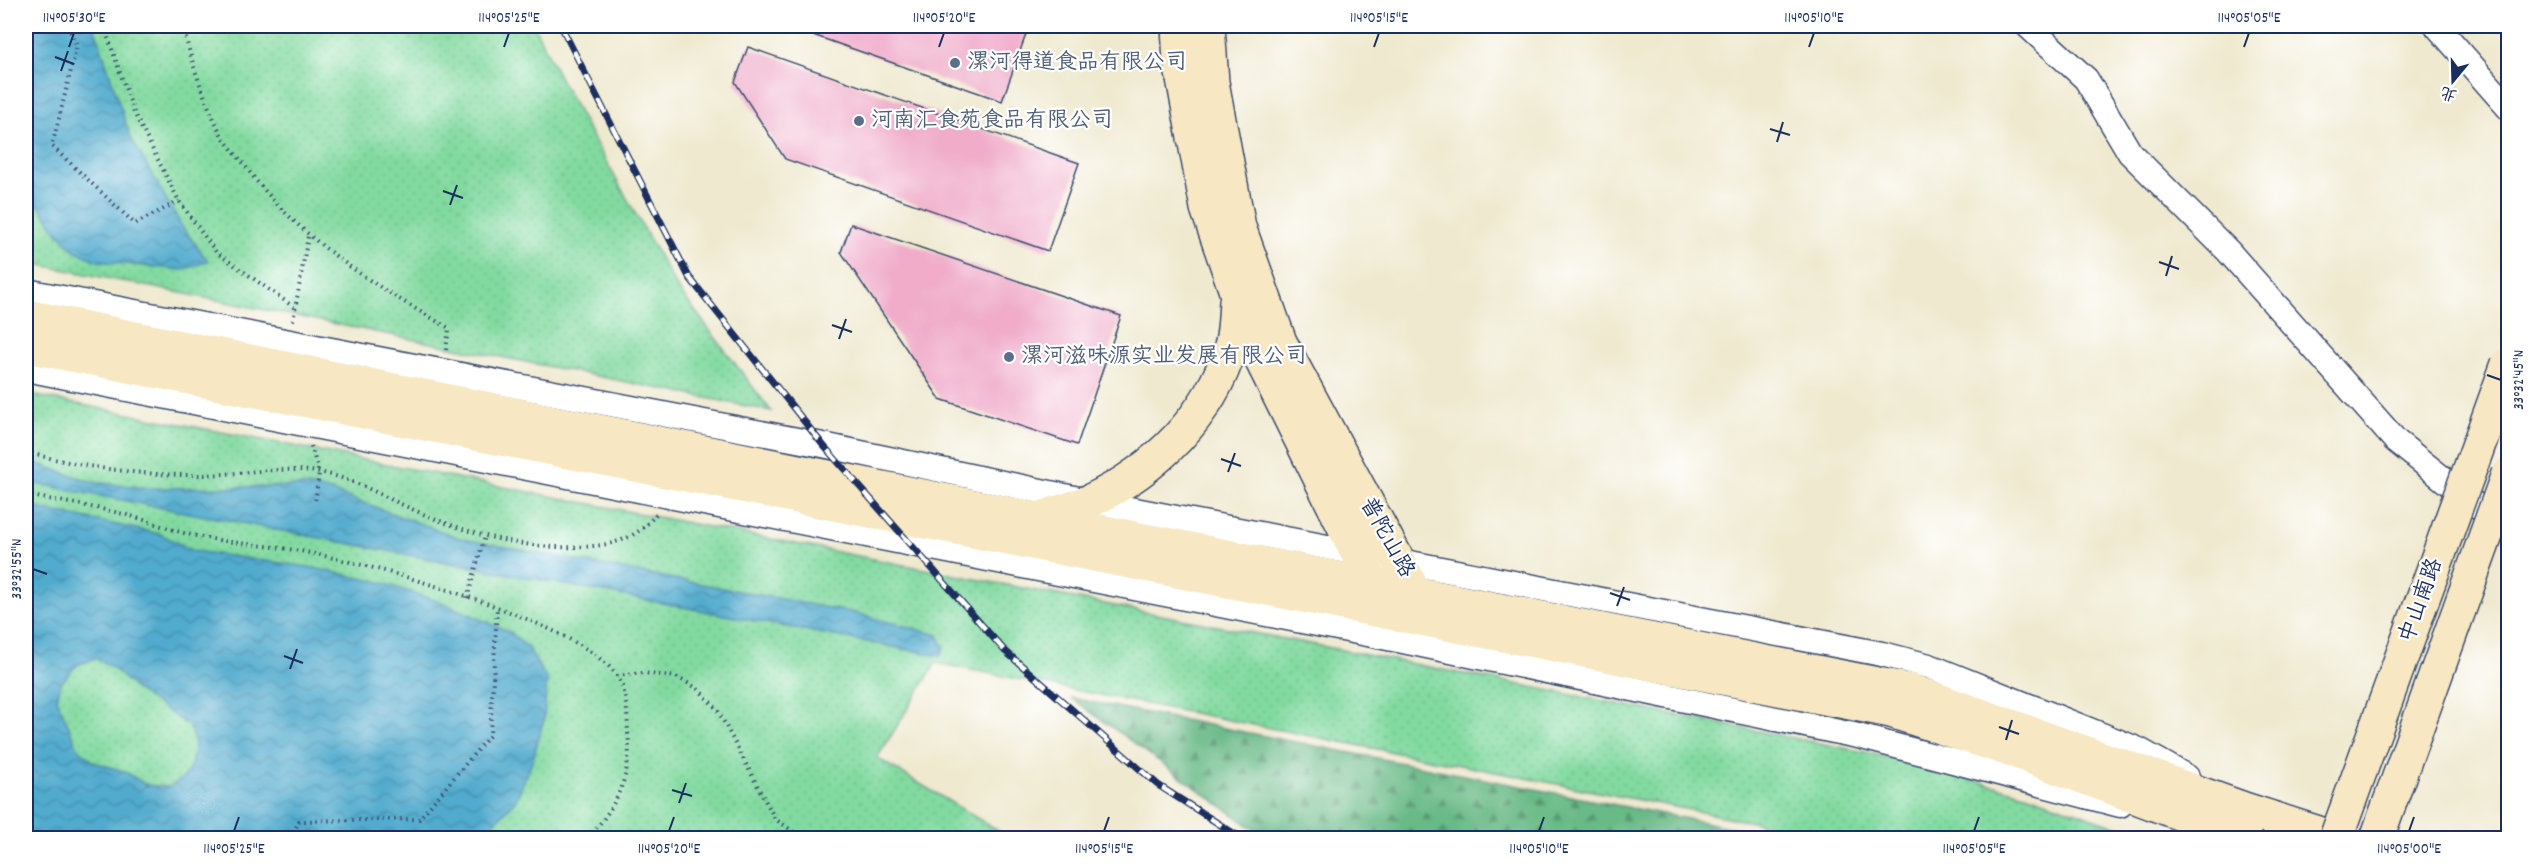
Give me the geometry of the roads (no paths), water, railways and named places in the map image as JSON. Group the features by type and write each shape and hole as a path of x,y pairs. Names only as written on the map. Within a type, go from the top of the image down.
{"main road":[{"name":"普陀山路","path":"1179,26 1180,62 1207,208 1256,349 1372,584 1405,616"},
{"name":"普陀山路","path":"1208,26 1212,82 1239,227 1280,342 1398,559 1405,616"},
{"path":"1038,519 1088,501 1121,484 1172,446 1208,402 1232,345 1237,293"},
{"path":"26,316 1372,584"},
{"path":"26,346 1891,711 2242,828 2335,838"},
{"name":"中山南路","path":"2335,838 2508,364"},
{"name":"中山南路","path":"2377,838 2508,474"}],"street":[{"path":"2028,26 2086,79 2130,153 2228,251 2396,441 2508,531"},
{"path":"2437,26 2508,107"},
{"path":"26,291 823,445 1088,501 1357,551 1882,654 1929,666 2139,750 2242,828"},
{"path":"26,369 670,497 1405,616"}],"water":[{"path":"26,26 94,26 130,136 183,228 208,261 183,270 97,261 74,250 58,233 36,202 26,168 26,136 31,111 26,66"},
{"path":"26,460 92,482 151,488 308,486 328,490 463,539 855,613 938,635 944,648 940,656 26,482"},
{"path":"26,506 160,534 194,551 309,567 380,582 443,603 510,632 528,648 547,679 544,719 532,762 516,800 481,838 26,838","holes":["96,658 113,668 136,690 189,726 195,744 191,766 184,777 169,787 146,785 126,772 94,762 78,748 57,699 61,683 77,665"]}],"railway":[{"path":"561,26 689,277 823,445 1004,650 1158,785 1241,838"}],"place":[{"name":"漯河得道食品有限公司","path":"955,63"},
{"name":"河南汇食苑食品有限公司","path":"859,121"},
{"name":"漯河滋味源实业发展有限公司","path":"1009,357"}]}
